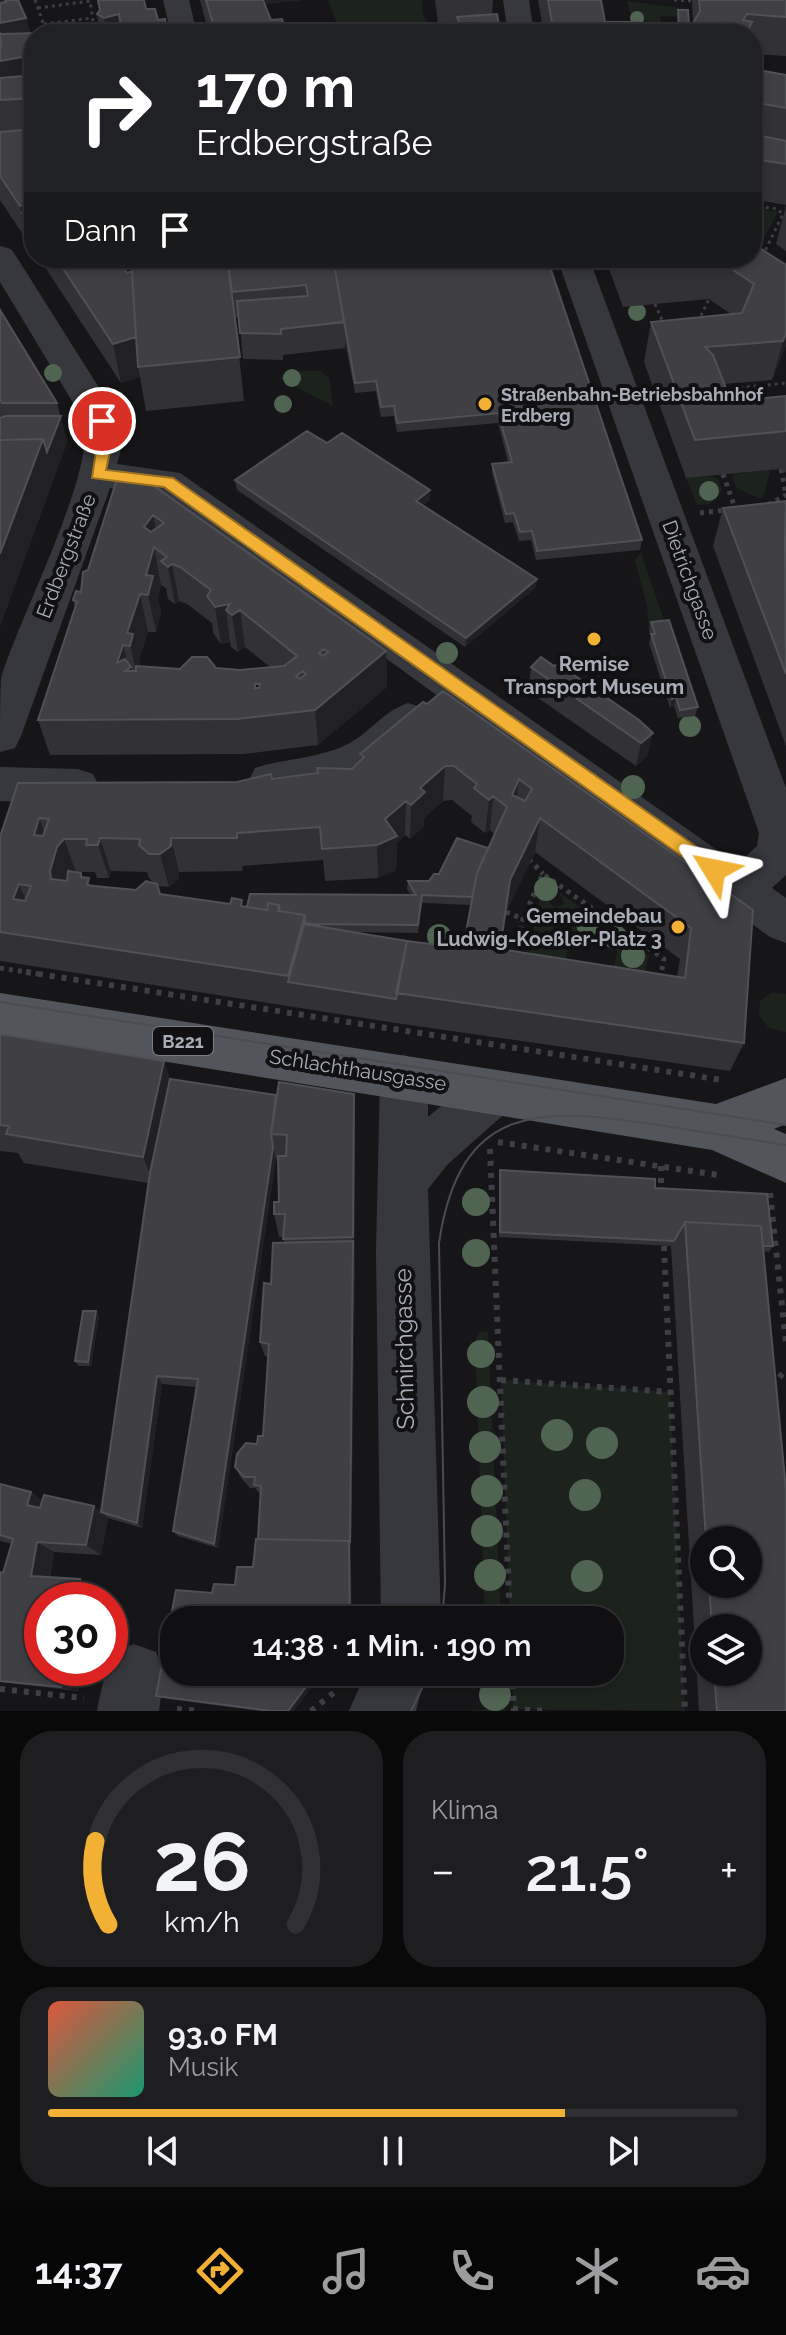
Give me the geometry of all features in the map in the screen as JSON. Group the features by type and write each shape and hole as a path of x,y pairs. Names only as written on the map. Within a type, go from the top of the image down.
{"main road":[{"name":"Schlachthausgasse","path":"0,1014 716,1127 777,1170"},
{"name":"Schlachthausgasse","path":"716,1127 786,1101"}],"street":[{"path":"176,0 182,24"},
{"path":"516,0 520,24"},
{"name":"Erdbergstraße","path":"0,256 102,421 106,438 97,474 0,736"},
{"name":"Dietrichgasse","path":"577,268 781,833 781,850 770,865 739,886"},
{"path":"97,474 167,482 450,685 739,886 786,923"},
{"path":"238,783 309,776 363,756 450,685"},
{"path":"0,784 119,785"},
{"name":"Schnirchgasse","path":"404,1078 403,1312 410,1606"},
{"path":"404,1180 430,1147 493,1093"},
{"path":"416,1686 419,1711"}],"path":[{"path":"35,0 44,24 92,18"},
{"path":"38,8 92,0 93,24"},
{"path":"675,0 691,1"},
{"path":"762,207 779,211 786,209"},
{"path":"762,257 783,214 779,211"},
{"path":"707,330 696,327 709,299"},
{"path":"602,336 666,330 655,304"},
{"path":"706,391 786,383"},
{"path":"778,510 768,504 786,495 781,469"},
{"path":"723,474 740,520"},
{"path":"668,516 751,507"},
{"path":"529,859 543,874 664,959 656,994"},
{"path":"514,963 523,919 543,874"},
{"path":"587,905 596,897"},
{"path":"506,912 523,919"},
{"path":"649,949 657,942"},
{"path":"0,968 732,1081"},
{"path":"509,1606 489,1140 722,1175"},
{"path":"661,1166 661,1194"},
{"path":"777,1170 786,1343"},
{"path":"664,1246 685,1711"},
{"path":"763,1399 786,1369"},
{"path":"501,1380 670,1392"},
{"path":"513,1686 514,1710 547,1711"},
{"path":"311,1711 339,1688 373,1688"}],"shaded area":[{"path":"328,0 422,0 423,14 429,24 337,24"},
{"path":"627,1 687,9 686,17 660,16 662,24 633,24"},
{"path":"762,208 778,212 763,240"},
{"path":"295,371 321,371 329,378 333,406 279,378"},
{"path":"770,470 764,496 760,499 737,488 732,478 734,474"},
{"path":"712,476 718,479 722,490 710,504 697,505 686,478"},
{"path":"641,553 667,629 649,631 647,606 635,560"},
{"path":"559,892 609,928 609,932 588,940 573,936 562,968 526,967 541,894 555,908 565,904"},
{"path":"615,934 649,956 642,983 612,975 619,943 613,939"},
{"path":"772,993 786,994 786,1032 769,1028 759,1015 760,1001"},
{"path":"480,1332 488,1332 500,1606 484,1606 475,1341"},
{"path":"501,1380 670,1392 685,1711 513,1709 512,1686 624,1686 624,1606 509,1606"},
{"path":"487,1686 504,1686 505,1711 470,1711 488,1709"}],"building":[{"path":"18,0 26,18 0,23 0,3"},
{"path":"98,0 144,0 146,9 155,9 158,20 165,19 166,24 120,24 119,14 104,18 97,14 100,10"},
{"path":"206,0 263,0 271,20 282,19 284,24 213,24"},
{"path":"548,0 601,0 605,22 640,24 552,24"},
{"path":"699,0 786,0 786,17 747,14 743,20 751,24 693,24 700,11"},
{"path":"678,10 688,10 689,24 679,24"},
{"path":"497,14 499,24 460,24 457,17"},
{"path":"0,33 24,33 24,57 0,61"},
{"path":"764,71 786,75 786,108 762,104"},
{"path":"24,76 24,99 0,100 0,78"},
{"path":"24,130 24,205 20,206 0,176 0,132"},
{"path":"762,136 786,141 786,164 762,160"},
{"path":"762,249 786,265 786,333 783,341 705,347 713,355 731,401 786,396 786,431 695,440 651,322 742,313 754,284 730,268 762,268"},
{"path":"63,268 124,268 127,273 132,271 136,337 113,344"},
{"path":"132,268 228,268 240,357 138,367"},
{"path":"229,268 335,268 344,322 281,329 281,334 240,333 237,301 308,296 306,285 232,292"},
{"name":"Straßenbahn-Betriebsbahnhof Erdberg","path":"335,268 550,268 642,540 537,551 532,531 520,532 514,513 506,514 492,464 512,462 498,413 397,423 394,406 381,407 376,381 355,383"},
{"path":"0,310 57,403 2,403"},
{"path":"61,416 47,452 43,439 0,440 0,418"},
{"path":"307,431 327,443 342,433 430,490 416,501 537,579 466,638 235,480"},
{"path":"43,439 0,554 0,440"},
{"path":"140,476 386,651 315,710 237,719 38,720 77,602 73,600 76,591 81,592 83,572 88,570 116,482","holes":["153,515 164,523 151,532 144,527","154,547 167,557 161,561 168,567 172,564 180,567 211,590 207,596 215,607 230,604 226,610 232,615 240,610 297,656 284,666 240,670 216,668 207,657 192,657 180,669 136,666 136,671 125,671 131,667 125,659 117,663 123,645 130,646 133,634 127,633 140,594 148,595 153,576 146,575"]},
{"path":"786,501 785,540 786,674 723,508"},
{"path":"669,620 698,707 680,710 676,697 672,699 651,634 655,634 651,622"},
{"path":"541,657 554,666 558,664 653,733 641,743 531,667"},
{"path":"443,691 753,910 744,1043 396,993 407,941 463,948 477,873 507,807 493,796 489,800 474,788 477,784 454,766 445,766 420,788 425,792 411,805 406,801 385,819 397,836 377,845 322,849 320,827 237,833 237,838 171,838 171,846 160,854 149,854 139,845 140,839 100,838 98,845 86,845 87,839 64,839 57,847 50,871 51,879 67,881 68,871 89,878 87,885 136,890 146,881 157,884 160,894 230,904 232,898 242,900 241,906 267,910 268,903 279,905 278,911 305,915 288,976 0,932 0,837 18,783 237,782 271,774 272,779 318,773 317,768 352,769 364,757 360,754 423,702 427,704","holes":["519,779 532,789 525,801 512,795","39,818 49,819 43,836 34,835","540,818 691,928 685,978 500,949 510,880","19,884 31,886 25,901 13,899"]},
{"path":"457,838 488,848 477,873 472,897 422,895 418,925 311,924 305,923 305,915 280,911 279,905 268,903 267,910 247,907 250,894 416,895 408,881 429,881 434,874 439,874"},
{"path":"304,924 407,941 396,999 288,982"},
{"path":"0,1034 164,1061 143,1157 6,1134 9,1126 0,1125"},
{"path":"170,1079 276,1095 271,1134 273,1147 214,1544 173,1531 198,1379 157,1376 137,1523 101,1512 150,1173"},
{"path":"279,1082 354,1094 353,1237 283,1239 285,1214 274,1214 274,1202 279,1202 278,1156 286,1156 287,1135 271,1134"},
{"path":"500,1170 655,1179 655,1188 767,1194 773,1246 763,1246 761,1226 685,1222 674,1241 500,1232"},
{"path":"685,1222 761,1226 786,1490 786,1711 717,1711 715,1686 762,1686 762,1614 711,1614 710,1598 762,1598 762,1526 705,1526"},
{"path":"353,1241 350,1543 258,1539 261,1486 254,1485 255,1477 244,1477 235,1467 237,1454 246,1443 257,1444 258,1436 263,1436 269,1344 260,1342 264,1283 271,1284 273,1243"},
{"path":"83,1311 96,1311 88,1362 75,1361"},
{"path":"0,1484 31,1492 27,1505 40,1508 44,1495 94,1506 86,1545 37,1542 31,1576 80,1579 79,1582 24,1582 24,1683 0,1681 0,1572 3,1573 13,1539 0,1535"},
{"path":"256,1539 349,1541 350,1606 173,1606 176,1590 212,1593 214,1584 235,1585 237,1567 253,1567"},
{"path":"160,1675 160,1686 307,1686 288,1711 156,1696"}],"tram line":[{"path":"0,1002 786,1125"},
{"path":"443,1606 439,1243 450,1196 466,1162 487,1139 513,1124 543,1117 616,1119 786,1145"},
{"path":"411,1711 423,1686"}],"place":[{"name":"Straßenbahn-Betriebsbahnhof Erdberg","path":"485,404"},
{"name":"Remise Transport Museum","path":"594,639"},
{"name":"Gemeindebau Ludwig-Koeßler-Platz 3","path":"678,927"}],"route":[{"path":"102,421 106,438 97,474 167,482 714,870"}]}
